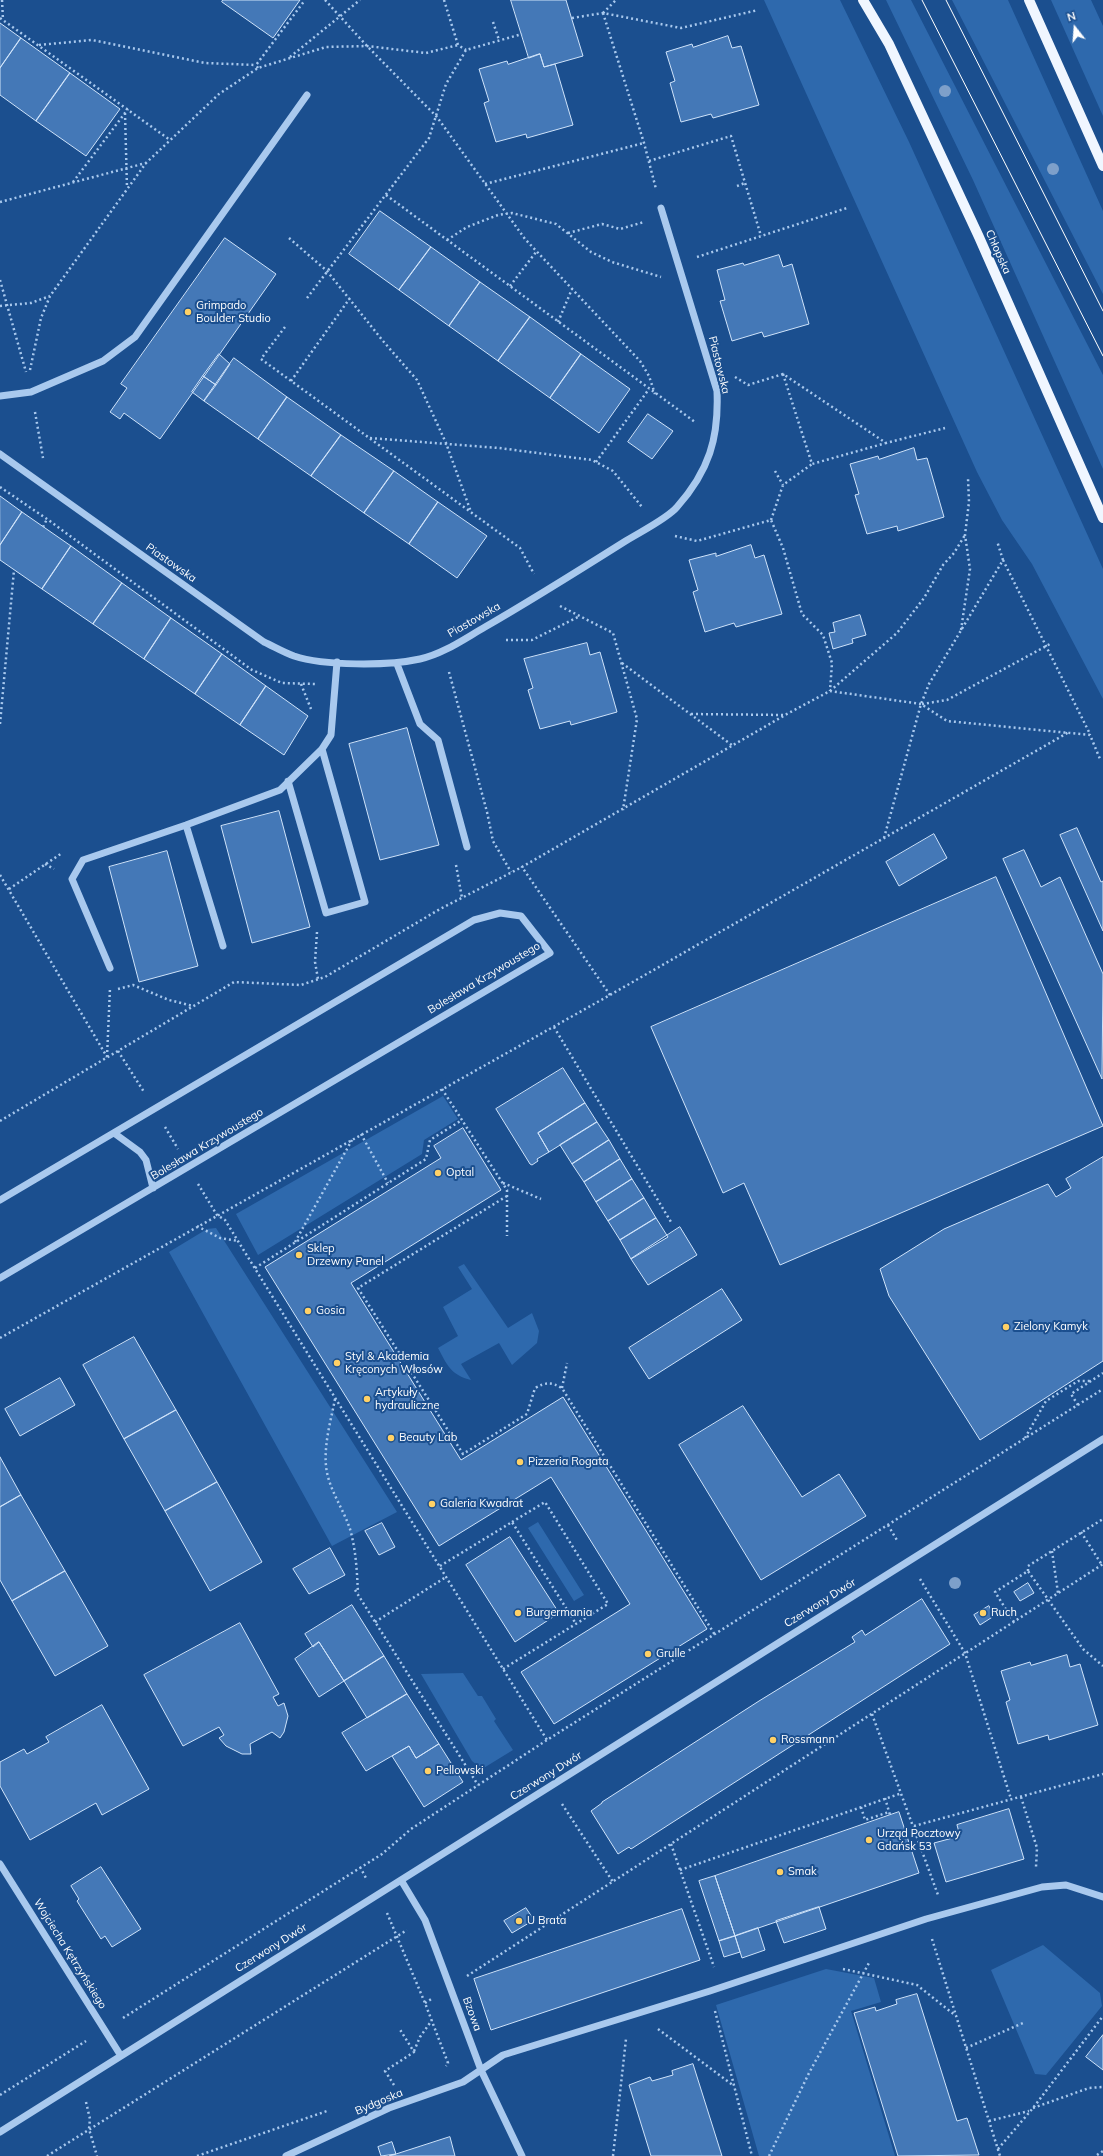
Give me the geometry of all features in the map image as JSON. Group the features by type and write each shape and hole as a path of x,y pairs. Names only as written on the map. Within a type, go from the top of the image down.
{"main road":[{"name":"Chłopska","path":"863,0 889,44 975,230 1103,518"},
{"path":"1029,0 1103,166"}],"street":[{"path":"0,396 31,392 103,361 135,337 306,95"},
{"name":"Piastowska","path":"0,454 264,642 294,656 337,662 397,664 422,659 443,650 544,593 676,509 696,482 704,468 715,436 718,415 717,391 662,208"},
{"path":"110,968 72,879 83,860 186,825 280,790 322,749 331,735 337,662"},
{"path":"397,664 420,724 438,740 467,847"},
{"path":"288,781 326,913 366,902 322,749"},
{"path":"186,825 223,946"},
{"name":"Bolesława Krzywoustego","path":"0,1200 474,920 500,913 521,916 550,954 0,1278"},
{"path":"114,1133 140,1152 146,1160 153,1188"},
{"name":"Czerwony Dwór","path":"0,2132 1103,1439"},
{"name":"Wojciecha Kętrzyńskiego","path":"0,1864 121,2056"},
{"name":"Bzowa","path":"401,1880 425,1920 482,2070 522,2156"},
{"name":"Bydgoska","path":"286,2156 389,2108 463,2082 503,2055 710,1991 926,1919 1042,1887 1066,1885 1103,1896"}],"path":[{"path":"2,0 3,20"},
{"path":"256,65 305,0"},
{"path":"325,0 367,46 437,117 525,239 640,361 649,376 655,394"},
{"path":"288,58 360,0"},
{"path":"444,0 458,45 466,50"},
{"path":"603,13 616,0"},
{"path":"572,18 603,13 681,28 758,10"},
{"path":"603,13 644,143 662,208"},
{"path":"0,18 170,140"},
{"path":"494,22 499,40"},
{"path":"307,298 429,138 437,117 446,84 466,50 522,34"},
{"path":"39,45 92,40 205,63 256,65"},
{"path":"29,372 41,318 50,296 146,163 219,94 258,68 326,47 367,46 426,53 458,45"},
{"path":"72,182 124,112 128,109"},
{"path":"124,112 127,189"},
{"path":"649,162 731,136 761,236"},
{"path":"485,184 644,143"},
{"path":"0,202 146,163"},
{"path":"737,186 745,183"},
{"path":"386,195 655,394 715,436"},
{"path":"447,240 467,227 506,213 512,213 556,224 591,252 612,262 665,279 669,278 666,271 690,263 699,255 847,208"},
{"path":"568,233 602,224 620,230 664,216"},
{"path":"289,238 327,271 383,341 417,380 446,443 471,513"},
{"path":"510,286 536,252"},
{"path":"0,280 28,380"},
{"path":"558,322 572,289"},
{"path":"0,306 32,303 50,296"},
{"path":"291,381 350,298"},
{"path":"286,327 261,360 520,548 544,593 550,600 613,633 637,719 622,810"},
{"path":"710,368 722,365 731,374 748,385 783,374"},
{"path":"783,374 886,443"},
{"path":"783,374 812,464"},
{"path":"596,462 649,389"},
{"path":"830,691 832,664 823,635 802,614 783,548 771,520 783,485 812,464 945,428"},
{"path":"368,438 500,448 592,460 613,470 644,509"},
{"path":"775,471 783,485"},
{"path":"961,632 970,569 965,535 969,502 968,478"},
{"path":"0,487 47,519 252,670 282,683 335,684"},
{"path":"668,534 697,541 771,520"},
{"path":"0,1121 234,982 301,985 326,977 462,898 511,872 522,868 785,715 830,691 897,633 924,598 943,564 954,552 965,535"},
{"path":"997,541 1003,560 1090,735 1100,759"},
{"path":"884,839 921,704 929,684 1003,560"},
{"path":"0,724 14,570"},
{"path":"504,640 532,640 580,616"},
{"path":"830,691 921,704 946,700 1050,644"},
{"path":"443,650 487,812 493,841 511,872"},
{"path":"622,663 733,746"},
{"path":"921,704 947,721 1090,735"},
{"path":"690,714 785,715"},
{"path":"0,1338 197,1226 554,1027 1069,732"},
{"path":"462,898 454,855 467,847"},
{"path":"522,868 610,995"},
{"path":"0,875 107,1057"},
{"path":"318,979 315,962 316,940 318,930 326,913"},
{"path":"107,1057 110,968"},
{"path":"110,991 133,985 169,1000 193,1006"},
{"path":"554,1027 671,1222"},
{"path":"118,1052 154,1108 217,1215 225,1220 547,1740"},
{"path":"442,1089 507,1190 507,1236"},
{"path":"255,1268 426,1159 430,1140 462,1120"},
{"path":"361,1134 388,1183"},
{"path":"294,1243 352,1139"},
{"path":"502,1183 541,1199"},
{"path":"507,1196 358,1288 464,1454 527,1414 536,1388 542,1384 552,1383 562,1388 715,1635"},
{"path":"197,1226 214,1236 238,1241"},
{"path":"562,1388 567,1363"},
{"path":"1078,1405 1070,1394 1103,1373"},
{"path":"1025,1439 1046,1401 1078,1381 1091,1381"},
{"path":"0,2095 382,1854 411,1829 547,1740 1103,1389"},
{"path":"335,1398 327,1440 326,1466 329,1481 350,1530 355,1553 358,1595"},
{"path":"440,1566 544,1502 608,1604 503,1669"},
{"path":"1103,1519 1028,1566 1028,1571 1047,1600 1083,1649 1103,1666"},
{"path":"512,1522 576,1624"},
{"path":"888,1526 965,1653 1011,1799"},
{"path":"425,2003 1102,1564 1081,1532"},
{"path":"1052,1551 1058,1593"},
{"path":"1014,1622 995,1592 1028,1571"},
{"path":"375,1622 446,1577"},
{"path":"355,1590 478,1785"},
{"path":"872,1714 945,1914"},
{"path":"914,1826 1103,1774"},
{"path":"550,1786 613,1882"},
{"path":"680,1870 902,1793"},
{"path":"1021,1797 1037,1848 1036,1866 1042,1887"},
{"path":"861,1807 865,1820 890,1813 885,1798"},
{"path":"671,1844 721,1987"},
{"path":"926,1919 1000,2156"},
{"path":"47,2156 397,1936 425,1920"},
{"path":"397,1936 448,2063 442,2071"},
{"path":"770,2156 809,2073 871,1959"},
{"path":"842,1969 917,1985 956,2016"},
{"path":"710,1991 752,2156"},
{"path":"998,2149 1033,2108 1103,2016"},
{"path":"396,2089 385,2071 414,2052 420,2037 432,2020"},
{"path":"966,2048 1023,2023"},
{"path":"654,2026 734,2086"},
{"path":"399,2028 414,2052"},
{"path":"613,2156 626,2035"},
{"path":"82,2080 90,2119 89,2129 97,2156"},
{"path":"1033,2108 1089,2088 1103,2087"},
{"path":"197,2156 332,2110"},
{"path":"989,2121 1030,2111"},
{"path":"1096,2156 1103,2151"}],"shaded area":[{"path":"764,0 840,0 909,142 1103,569 1103,699 1032,564 1002,520 977,472"},
{"path":"886,0 911,0 1103,375 1103,469 973,180"},
{"path":"952,0 1008,0 1103,211 1103,294"},
{"path":"1051,0 1091,0 1103,26 1103,116"},
{"path":"443,1096 458,1119 424,1140 422,1154 258,1255 236,1214"},
{"path":"216,1228 397,1512 332,1546 169,1252 207,1229"},
{"path":"464,1264 508,1328 532,1313 539,1331 537,1343 512,1365 499,1343 461,1364 471,1380 454,1372 447,1364 438,1348 458,1336 443,1307 472,1289 458,1267"},
{"path":"538,1522 584,1595 574,1601 528,1528"},
{"path":"463,1673 478,1696 482,1696 496,1719 494,1721 513,1750 482,1769 472,1761 421,1674"},
{"path":"1043,1945 1100,1993 1102,2006 1046,2075 1035,2074 991,1970"},
{"path":"826,1969 874,1978 881,2002 851,2011 895,2156 759,2156 716,2005"}],"building":[{"path":"223,0 300,0 273,38 222,2"},
{"path":"511,0 566,0 583,56 544,67 540,54 529,58"},
{"path":"0,23 21,38 0,68"},
{"path":"728,36 732,48 741,46 759,105 713,118 711,114 681,122 670,83 675,81 666,52 692,44 693,47"},
{"path":"21,38 70,73 36,121 0,95 0,68"},
{"path":"540,54 544,67 555,64 573,125 527,138 526,134 496,142 484,103 489,101 479,69 507,61 508,64"},
{"path":"70,73 120,109 86,156 36,121"},
{"path":"380,211 431,247 399,290 349,254"},
{"path":"225,238 276,274 160,439 124,413 120,419 110,412 127,388 121,384"},
{"path":"431,247 480,282 449,326 399,290"},
{"path":"779,255 783,267 792,264 809,324 764,337 762,332 732,341 720,301 725,300 717,270 743,263 744,265"},
{"path":"480,282 530,317 498,361 449,326"},
{"path":"530,317 581,354 550,398 498,361"},
{"path":"219,354 230,364 216,385 203,376"},
{"path":"581,354 630,389 599,433 550,398"},
{"path":"234,358 287,397 258,439 204,401"},
{"path":"203,376 216,385 204,401 192,392"},
{"path":"287,397 341,435 311,476 258,439"},
{"path":"648,414 673,431 652,459 628,442"},
{"path":"341,435 394,471 364,513 311,476"},
{"path":"914,448 917,460 927,458 944,517 898,531 897,526 867,534 855,495 859,494 850,464 878,456 879,459"},
{"path":"394,471 438,502 409,544 364,513"},
{"path":"0,496 22,512 0,545"},
{"path":"438,502 487,536 457,578 409,544"},
{"path":"22,512 71,546 42,589 0,560 0,545"},
{"path":"751,545 755,558 764,555 782,614 736,627 734,623 705,632 693,592 698,590 689,560 716,553 716,556"},
{"path":"71,546 122,583 93,624 42,589"},
{"path":"122,583 171,618 144,659 93,624"},
{"path":"860,615 866,635 852,639 853,643 833,649 829,633 835,632 833,623"},
{"path":"171,618 222,654 195,694 144,659"},
{"path":"587,643 590,655 600,652 617,712 571,725 570,721 540,729 528,690 533,688 524,659"},
{"path":"222,654 266,686 240,725 195,694"},
{"path":"266,686 308,716 284,755 240,725"},
{"path":"407,728 439,845 380,860 349,744"},
{"path":"279,811 310,927 252,943 221,826"},
{"path":"1077,828 1101,882 1103,881 1103,931 1060,835"},
{"path":"934,834 947,858 899,886 886,862"},
{"path":"1024,850 1041,887 1060,877 1103,974 1102,1079 1003,859"},
{"path":"167,851 198,966 139,982 109,867"},
{"path":"996,877 1103,1126 780,1265 744,1183 723,1193 651,1027"},
{"path":"563,1068 585,1103 538,1133 549,1152 537,1159 538,1161 532,1165 496,1109"},
{"path":"585,1103 597,1122 549,1152 538,1133"},
{"path":"597,1122 609,1140 572,1164 560,1145"},
{"path":"463,1128 501,1190 351,1283 461,1460 563,1397 707,1629 554,1724 521,1672 630,1604 551,1477 439,1546 265,1267 441,1158 434,1146"},
{"path":"609,1140 620,1159 584,1182 572,1164"},
{"name":"Zielony Kamyk","path":"1103,1157 1103,1361 980,1440 889,1296 880,1269 944,1229 1048,1184 1056,1197 1071,1188 1066,1179"},
{"path":"620,1159 632,1179 596,1202 584,1182"},
{"path":"632,1179 644,1198 608,1221 596,1202"},
{"path":"644,1198 656,1218 620,1240 608,1221"},
{"path":"656,1218 668,1237 631,1259 620,1240"},
{"path":"680,1227 697,1255 648,1285 631,1259"},
{"path":"722,1289 742,1320 649,1379 629,1348"},
{"path":"134,1337 176,1410 124,1439 83,1365"},
{"path":"60,1378 75,1405 20,1436 5,1409"},
{"path":"743,1406 802,1497 839,1474 866,1516 761,1580 679,1445"},
{"path":"176,1410 217,1482 165,1511 124,1439"},
{"path":"0,1457 21,1495 0,1507"},
{"path":"217,1482 262,1562 210,1591 165,1511"},
{"path":"21,1495 65,1571 12,1601 0,1580 0,1507"},
{"path":"382,1523 395,1547 379,1555 365,1531"},
{"path":"510,1537 559,1613 515,1642 466,1565"},
{"path":"330,1548 345,1575 309,1594 293,1569"},
{"path":"65,1571 108,1646 55,1676 12,1601"},
{"path":"1028,1583 1034,1593 1020,1601 1014,1592"},
{"path":"922,1599 950,1644 631,1849 629,1847 618,1854 591,1811 602,1802 759,1701 855,1642 852,1637 862,1630 865,1635"},
{"path":"352,1605 384,1656 344,1681 319,1642 313,1647 305,1634"},
{"path":"989,1606 994,1616 980,1625 974,1615"},
{"path":"240,1623 279,1694 273,1697 278,1706 284,1703 288,1716 284,1732 280,1738 272,1732 250,1744 251,1754 242,1754 226,1746 219,1738 224,1735 219,1727 183,1746 144,1675"},
{"path":"319,1642 344,1681 319,1697 295,1659"},
{"path":"1067,1655 1070,1667 1080,1664 1098,1725 1049,1740 1048,1735 1018,1744 1006,1702 1010,1700 1001,1671 1030,1662 1031,1665"},
{"path":"384,1656 407,1694 367,1718 344,1681"},
{"path":"407,1694 439,1744 416,1758 409,1746 366,1771 342,1733"},
{"path":"102,1705 149,1789 102,1815 96,1803 30,1840 0,1786 0,1762 24,1749 27,1754 49,1742 46,1737"},
{"path":"439,1744 463,1782 424,1807 392,1756 409,1746 416,1758"},
{"path":"1009,1809 1024,1859 946,1882 934,1843 960,1836 957,1825"},
{"path":"899,1812 919,1873 735,1936 715,1876"},
{"path":"101,1867 141,1929 112,1947 105,1936 101,1939 77,1901 79,1899 71,1886"},
{"path":"715,1876 735,1936 719,1941 699,1881"},
{"path":"819,1907 826,1929 784,1943 776,1921"},
{"path":"526,1908 534,1920 512,1933 504,1921"},
{"path":"682,1909 700,1960 491,2030 474,1979"},
{"path":"758,1928 765,1950 742,1958 735,1936"},
{"path":"735,1936 740,1952 724,1957 719,1941"},
{"path":"917,1994 957,2121 967,2118 979,2155 898,2156 854,2013 875,2007 876,2011 897,2004 896,2000"},
{"path":"1103,2035 1103,2070 1086,2057"},
{"path":"693,2064 722,2156 651,2156 629,2085 650,2077 652,2081 673,2075 672,2071"},
{"path":"450,2137 455,2156 389,2156 396,2154"},
{"path":"392,2142 396,2154 381,2156 378,2147"}],"tram line":[{"path":"922,0 1103,356"},
{"path":"946,0 1103,311"}],"place":[{"name":"Grimpado Boulder Studio","path":"188,312"},
{"name":"Optal","path":"438,1173"},
{"name":"Sklep Drzewny Panel","path":"299,1255"},
{"name":"Gosia","path":"308,1311"},
{"name":"Zielony Kamyk","path":"1006,1327"},
{"name":"Styl & Akademia Kręconych Włosów","path":"337,1363"},
{"name":"Artykuły hydrauliczne","path":"367,1399"},
{"name":"Beauty Lab","path":"391,1438"},
{"name":"Pizzeria Rogata","path":"520,1462"},
{"name":"Galeria Kwadrat","path":"432,1504"},
{"name":"Burgermania","path":"518,1613"},
{"name":"Ruch","path":"983,1613"},
{"name":"Grulle","path":"648,1654"},
{"name":"Rossmann","path":"773,1740"},
{"name":"Pellowski","path":"428,1771"},
{"name":"Urząd Pocztowy Gdańsk 53","path":"869,1840"},
{"name":"Smak","path":"780,1872"},
{"name":"U Brata","path":"519,1921"}]}
